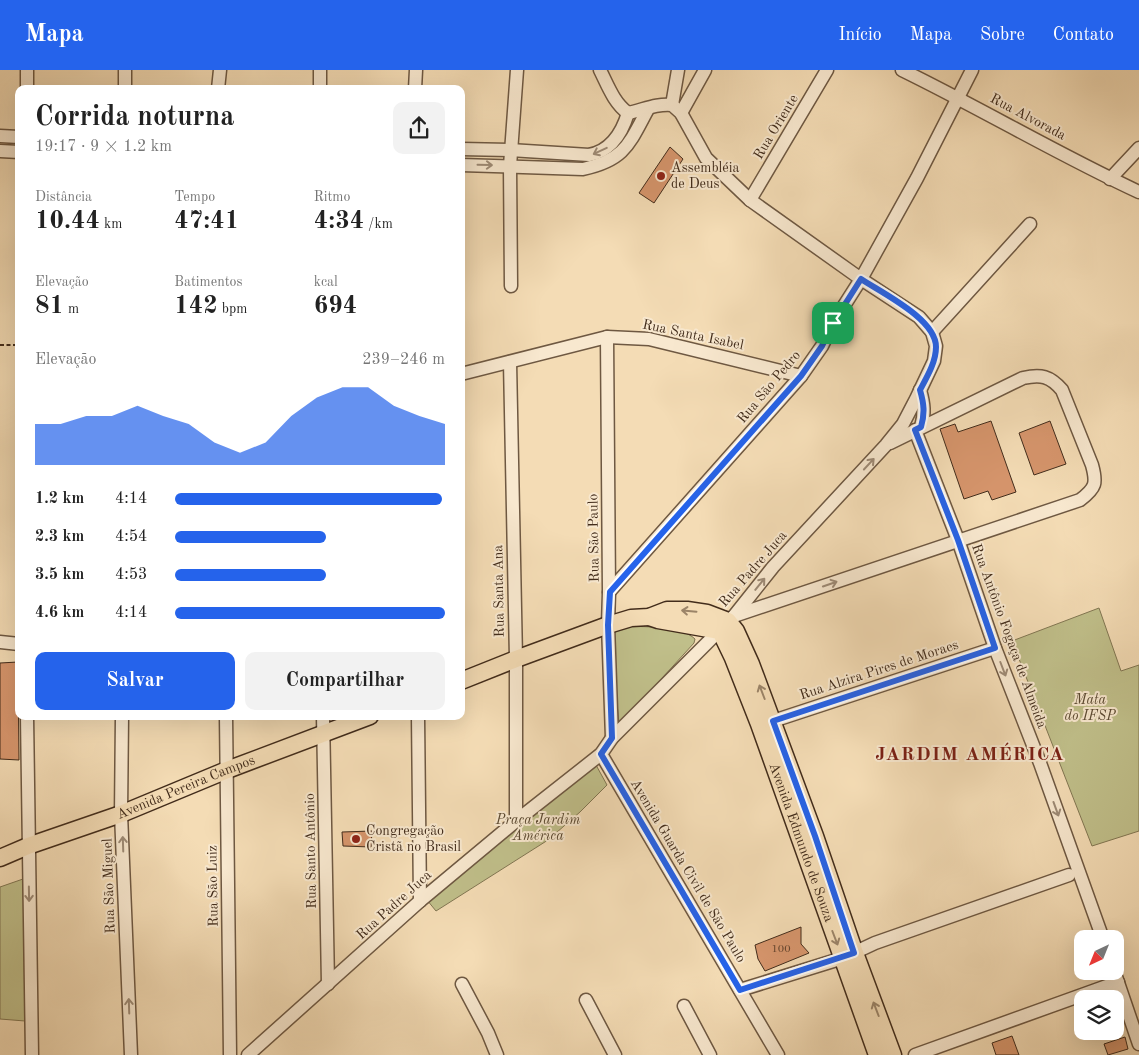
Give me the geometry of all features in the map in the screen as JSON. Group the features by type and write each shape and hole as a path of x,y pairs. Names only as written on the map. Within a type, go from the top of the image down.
{"main road":[{"path":"465,679 608,625 631,618 650,617 666,610 687,610 706,613 727,623"},
{"name":"Avenida Edmundo de Souza","path":"727,623 736,631 751,664 815,836 877,1055"},
{"name":"Avenida Edmundo de Souza","path":"727,623 733,658 759,724 800,841 893,1055"},
{"name":"Avenida Pereira Campos","path":"0,858 28,846 121,814 227,770 359,720"}],"street":[{"path":"27,85 28,70"},
{"path":"125,70 125,85"},
{"path":"218,85 220,70"},
{"path":"320,70 320,85"},
{"path":"415,85 416,70"},
{"path":"511,286 510,150 517,70"},
{"path":"600,70 615,101 620,108 628,113 648,109 657,104 677,109"},
{"path":"678,70 677,109 706,158 750,200 861,279 919,317 932,332 1030,224"},
{"path":"677,109 705,70"},
{"name":"Rua Oriente","path":"750,200 828,70"},
{"name":"Rua Alvorada","path":"902,70 1139,192"},
{"name":"Rua São Pedro","path":"610,592 801,376 822,346 833,323 861,279 917,178 972,70"},
{"path":"465,165 583,169 603,164 624,151 648,109"},
{"path":"465,149 596,154 604,150 619,135 628,113"},
{"path":"0,136 15,136"},
{"path":"1110,178 1139,148"},
{"path":"0,151 15,152"},
{"name":"Rua Padre Juca","path":"248,1055 420,901 516,821 601,754 612,738 727,623 773,567 886,445 903,424 934,360 936,346 932,332"},
{"name":"Rua Santa Isabel","path":"465,373 607,337 649,338 801,376"},
{"name":"Rua São Paulo","path":"607,337 610,592 608,625 612,738"},
{"name":"Rua Santa Ana","path":"510,362 516,659 516,821"},
{"path":"727,623 958,540 1080,500 1095,485 1095,474 1092,464 1062,390 1054,381 1044,376 1023,378 886,445"},
{"path":"918,428 924,414 924,403 920,390"},
{"name":"Rua Antônio Fogaça de Almeida","path":"918,428 995,648 1040,763 1100,930"},
{"path":"0,642 15,644"},
{"name":"Rua Alzira Pires de Moraes","path":"773,721 995,648"},
{"path":"27,720 32,1055"},
{"name":"Rua São Miguel","path":"122,720 121,814 131,1055"},
{"name":"Rua São Luiz","path":"226,720 230,1055"},
{"name":"Rua Santo Antônio","path":"323,720 328,984"},
{"path":"418,720 420,901"},
{"name":"Avenida Guarda Civil de São Paulo","path":"601,754 778,1055"},
{"path":"740,990 849,956 875,944 1068,876"},
{"path":"915,1055 1108,980"},
{"path":"1117,980 1139,1044"},
{"path":"462,984 488,1033 497,1055"},
{"path":"586,1000 615,1055"},
{"path":"684,1006 710,1055"}],"path":[{"path":"0,345 15,345"}],"green space":[{"name":"Mata do IFSP","path":"1099,608 1121,671 1139,665 1139,831 1092,846 1012,641"},
{"path":"621,626 670,629 689,634 695,639 694,643 622,722 619,723 610,638 611,633"},
{"name":"Praça Jardim América","path":"596,765 607,785 580,812 548,840 436,911 427,900 514,827"},
{"path":"23,879 25,1021 0,1019 0,887"}],"building":[{"name":"Assembléia de Deus","path":"670,147 683,159 654,203 639,193"},
{"path":"991,421 1016,492 992,500 988,491 964,499 940,429 955,424 958,432"},
{"path":"1050,421 1066,464 1034,475 1019,433"},
{"path":"15,662 15,720 19,720 19,760 0,759 0,663"},
{"name":"Congregação Cristã no Brasil","path":"372,831 371,847 343,846 342,832"},
{"path":"801,927 801,944 809,953 765,971 758,959 755,945"},
{"path":"1012,1036 1019,1055 996,1055 992,1043"},
{"path":"1124,1037 1128,1049 1108,1055 1104,1044 1116,1040 1124,1040"}],"place":[{"name":"Assembléia de Deus","path":"661,176"},
{"name":"Congregação Cristã no Brasil","path":"356,839"}],"district":[{"name":"JARDIM AMÉRICA","path":"970,755"}],"route":[{"path":"861,279 919,317 932,332 936,346 934,360 920,390 924,403 924,414 921,427 915,430 958,540 995,648 773,721 815,836 854,953 740,990 601,754 612,738 608,625 610,592 801,376 822,346 833,323 861,279"}]}
